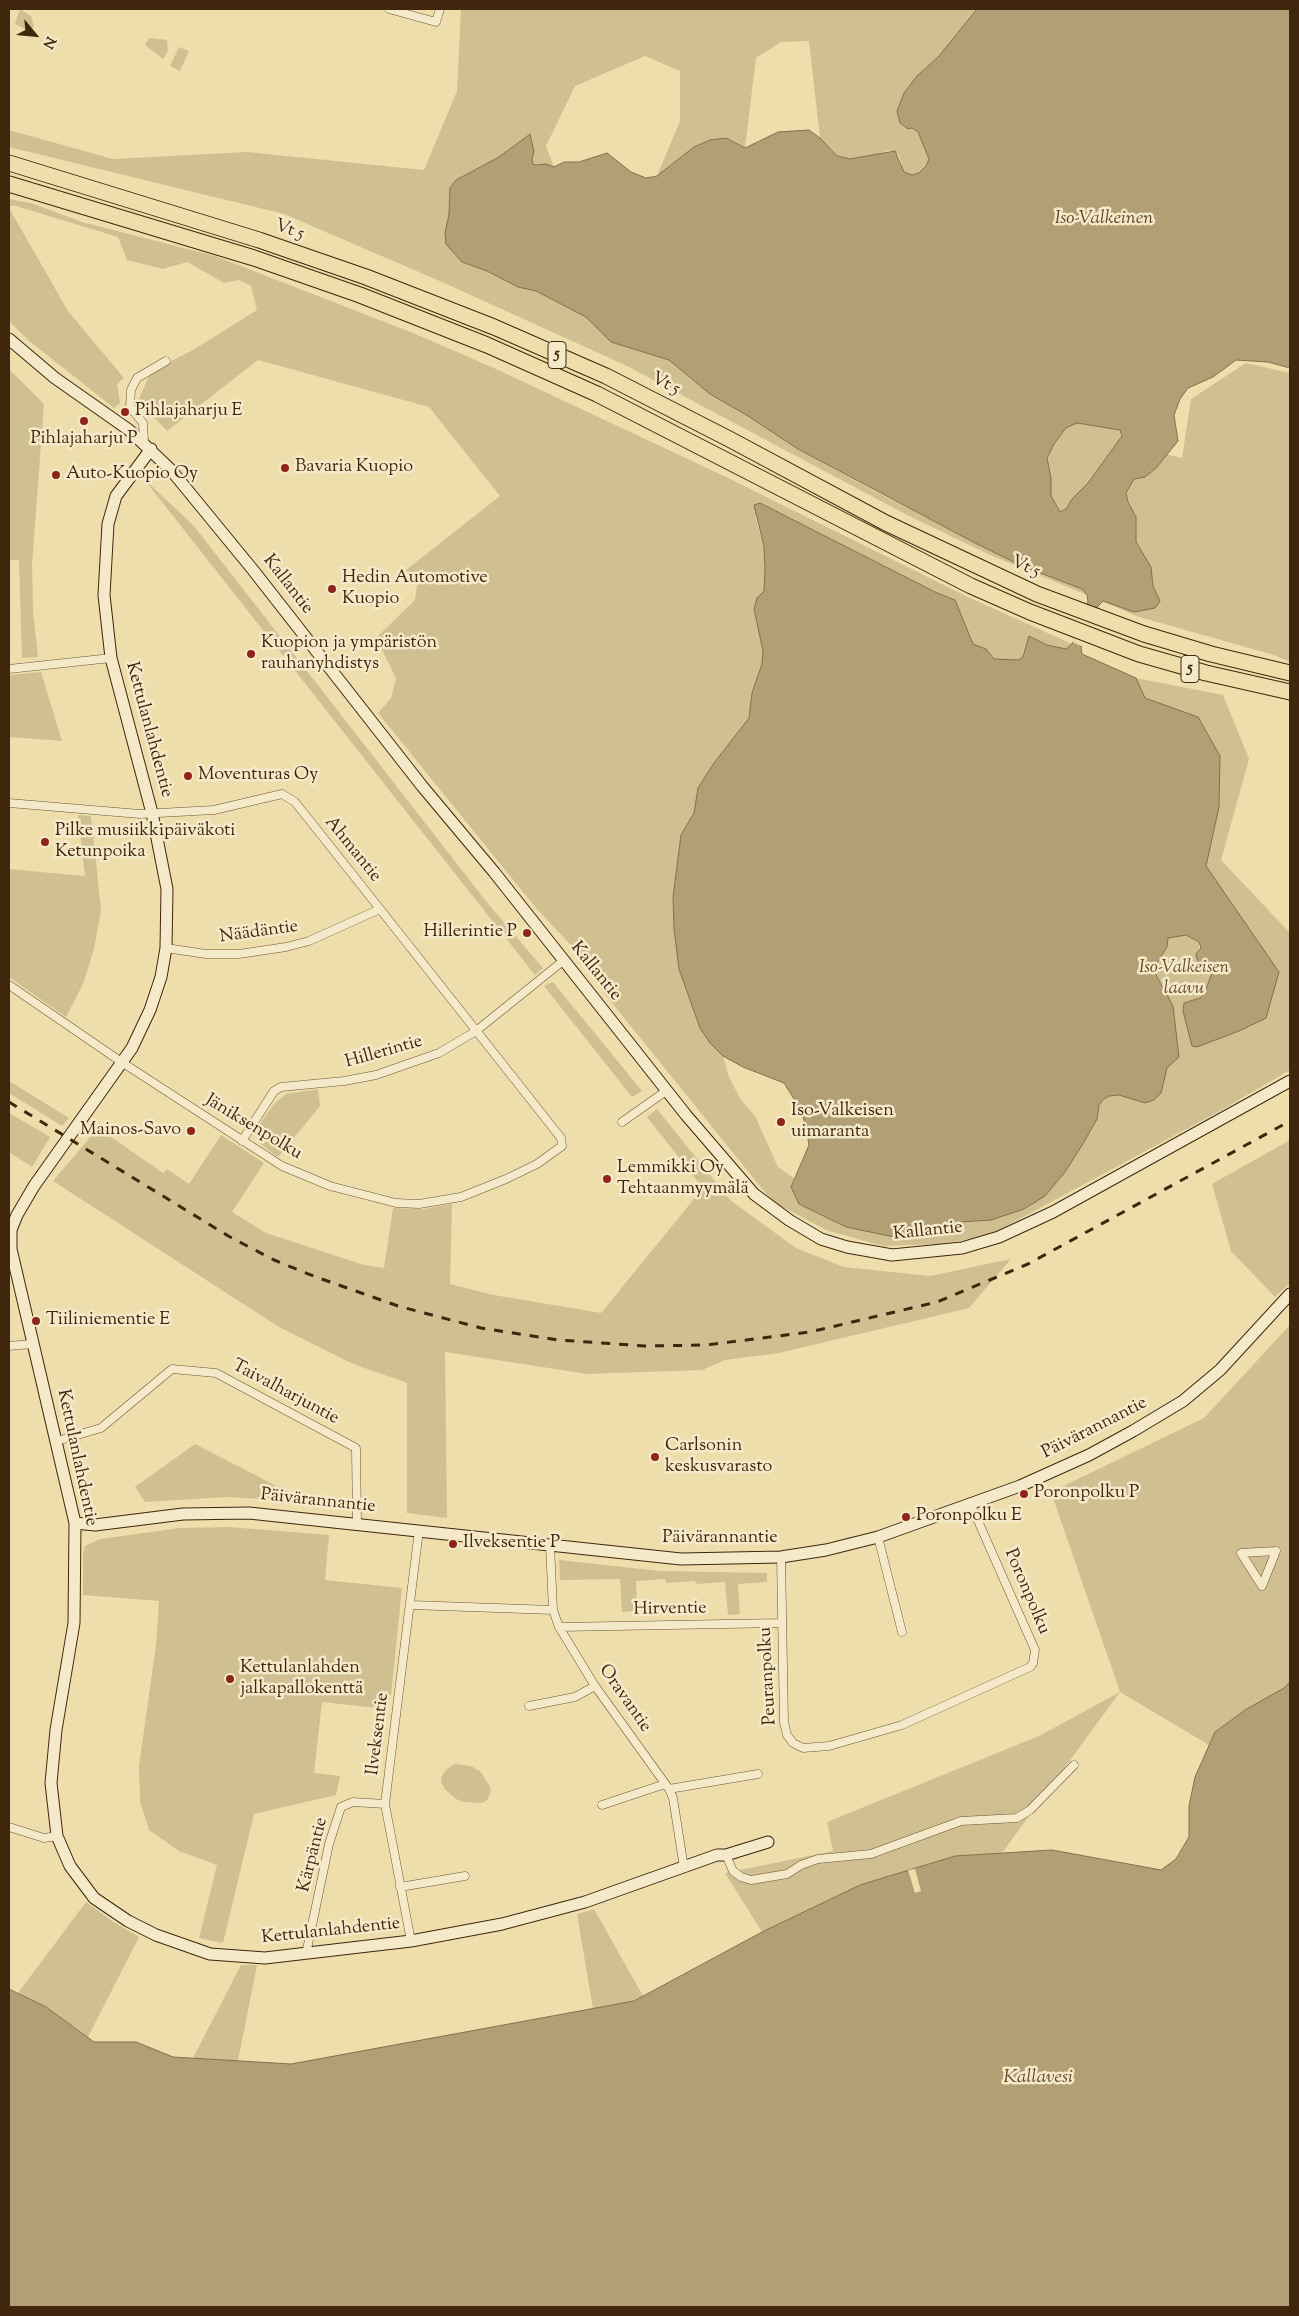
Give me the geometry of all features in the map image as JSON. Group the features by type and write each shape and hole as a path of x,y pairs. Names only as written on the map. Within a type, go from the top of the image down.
{"highway":[{"name":"Vt 5","path":"9,163 259,240 366,278 494,327 614,380 886,523 980,568 1099,618 1211,654 1290,673"},
{"name":"Vt 5","path":"9,184 254,258 360,295 487,345 605,398 970,586 1071,629 1139,654 1206,673 1290,692"}],"street":[{"path":"389,9 436,22 440,9"},
{"name":"Kallantie","path":"9,339 55,378 148,446 171,470 253,570 666,1091 754,1194 789,1220 821,1239 847,1247 892,1255 962,1248 999,1237 1069,1203 1290,1081"},
{"path":"148,446 143,423 130,407 132,390 137,378 166,361"},
{"name":"Kettulanlahdentie","path":"148,446 116,496 108,524 104,595 111,658 152,813 167,889 166,948 161,977 150,1010 123,1063 34,1186 10,1230 11,1249 32,1344 57,1441 75,1523 74,1623 56,1730 52,1783 56,1836 70,1866 94,1898 128,1920 156,1935 210,1954 265,1958 411,1941 502,1924 585,1902 717,1855 726,1855 768,1842"},
{"path":"9,669 111,658"},
{"name":"Ahmantie","path":"9,803 152,813 214,810 282,794 295,802 561,1138 562,1146"},
{"name":"Näädäntie","path":"166,948 206,954 239,954 286,947 308,940 380,909"},
{"name":"Hillerintie","path":"242,1141 274,1092 281,1087 344,1081 376,1075 439,1053 476,1032 563,961"},
{"name":"Jäniksenpolku","path":"9,985 242,1141 282,1166 330,1186 396,1203 419,1204 461,1197 506,1180 537,1164 562,1146"},
{"path":"622,1122 666,1091"},
{"name":"Päivärannantie","path":"75,1523 95,1525 183,1514 249,1513 681,1559 781,1557 826,1550 878,1537 971,1504 1020,1486 1088,1455 1183,1401 1220,1370 1290,1294"},
{"path":"9,1346 32,1344"},
{"name":"Taivalharjuntie","path":"57,1441 101,1428 172,1369 216,1373 356,1448 357,1523"},
{"name":"Poronpolku","path":"924,1715 1030,1667 1035,1659 1035,1650 971,1504"},
{"name":"Ilveksentie","path":"411,1941 385,1804 420,1530"},
{"path":"878,1537 902,1632"},
{"name":"Oravantie","path":"550,1545 553,1610 559,1627 595,1686 667,1787 672,1798 684,1868"},
{"path":"1276,1551 1262,1586 1246,1561 1241,1553 1276,1551"},
{"name":"Peuranpolku","path":"781,1557 784,1722 787,1735 793,1743 803,1748 829,1746 902,1725 924,1715"},
{"path":"411,1605 553,1610"},
{"name":"Hirventie","path":"559,1627 781,1624"},
{"path":"529,1706 575,1697 595,1686"},
{"path":"726,1855 733,1871 741,1877 751,1880 787,1874 800,1865 818,1859 871,1854 962,1821 1017,1818 1030,1810 1074,1765"},
{"path":"602,1805 667,1787 758,1774"},
{"name":"Kärpäntie","path":"306,1954 330,1844 341,1808 352,1802 385,1804"},
{"path":"9,1827 44,1838 56,1836"},
{"path":"400,1887 465,1876"}],"green space":[{"path":"20,9 31,16 34,26 29,31 15,24"},
{"path":"461,9 977,9 939,56 917,76 904,93 897,111 900,123 918,132 929,159 926,166 919,173 912,175 904,172 899,155 890,150 865,158 850,159 837,156 820,138 809,41 781,42 756,58 745,148 726,138 694,147 657,176 680,121 680,71 645,56 575,86 546,146 554,167 533,164 529,134 499,157 456,180 450,188 447,220 462,262 487,271 518,287 536,291 586,317 611,342 669,360 710,394 798,449 880,494 1020,565 1082,589 1087,595 988,554 907,515 627,366 442,282 284,214 9,147 9,130 113,159 247,152 424,170 457,91"},
{"path":"149,38 167,40 168,51 163,59 145,45"},
{"path":"179,47 189,51 180,71 170,66"},
{"name":"Iso-Valkeisen laavu","path":"9,199 31,203 82,222 215,256 413,333 496,369 724,476 968,597 1072,644 1066,650 1047,645 1030,636 1023,657 1018,661 994,659 986,649 973,645 955,600 935,592 760,503 756,519 764,546 764,591 757,598 754,609 763,651 762,664 752,693 749,718 714,763 698,788 695,813 681,835 673,897 674,929 679,969 700,1028 710,1043 723,1056 729,1077 741,1100 755,1116 778,1167 794,1178 791,1187 799,1204 846,1227 899,1238 917,1236 1109,1096 1119,1095 1129,1098 1164,987 1153,969 1167,947 1168,938 1173,936 1186,935 1199,942 1200,964 1212,973 1205,992 1200,998 1184,1003 1192,1046 1197,1047 1239,1031 1218,985 1206,866 1209,847 1136,678 1223,695 1249,759 1221,860 1290,933 1290,1070 1218,1112 990,1235 943,1244 883,1246 826,1230 772,1201 604,993 583,958 536,908 378,713 391,698 396,678 376,638 415,600 417,585 406,570 500,496 429,407 258,360 167,431 138,401 151,371 193,350 257,310 251,286 239,280 224,283 187,262 163,269 127,260 118,237 16,206 9,206"},
{"path":"9,208 68,311 124,378 117,384 120,403 114,408 28,340 9,321"},
{"path":"1246,363 1290,373 1290,662 1274,655 1136,616 1102,601 1160,601 1153,586 1151,567 1136,542 1136,517 1128,502 1126,493 1134,479 1145,477 1156,468 1165,454 1182,458 1191,399"},
{"path":"9,369 44,404 32,564 33,611 38,657 22,658 19,560 9,560"},
{"path":"1077,423 1120,430 1122,436 1088,483 1072,499 1066,509 1060,512 1051,496 1051,478 1047,458 1054,444 1066,428"},
{"path":"143,478 194,526 489,905 543,968 535,975"},
{"path":"41,672 62,741 9,737 9,675"},
{"path":"78,815 91,816 101,910 94,949 83,984 66,1017 9,977 9,869 85,876"},
{"path":"553,982 642,1091 632,1097 544,986"},
{"path":"9,1081 69,1118 62,1126 9,1093"},
{"path":"318,1089 320,1106 278,1157 259,1143 255,1135 257,1128 274,1104 286,1094"},
{"path":"657,1109 730,1200 796,1248 844,1267 930,1276 1011,1259 969,1308 779,1353 725,1360 702,1370 587,1374 445,1352 447,1518 407,1513 407,1383 351,1363 279,1327 53,1181 98,1128 163,1173 167,1169 189,1184 221,1135 264,1163 232,1212 266,1233 364,1265 384,1268 393,1208 423,1209 452,1204 450,1284 494,1295 601,1313 703,1188 647,1117"},
{"path":"9,1113 50,1137 32,1167 9,1152"},
{"path":"1290,1140 1290,1283 1275,1297 1231,1251 1212,1184"},
{"path":"1290,1325 1290,1682 1284,1688 1245,1710 1215,1732 1209,1745 1120,1692 1051,1492 1204,1418"},
{"path":"195,1444 300,1498 298,1501 226,1497 145,1502 135,1487"},
{"path":"229,1527 329,1535 325,1580 402,1588 391,1695 380,1694 378,1708 322,1702 314,1773 340,1776 336,1795 254,1814 223,1943 199,1938 217,1865 179,1851 149,1830 140,1802 139,1766 156,1645 159,1601 83,1595 83,1554 85,1546 100,1539 180,1528"},
{"path":"559,1560 660,1571 767,1573 767,1582 738,1584 740,1614 728,1615 725,1582 696,1584 695,1581 666,1583 665,1579 636,1581 637,1611 622,1612 620,1579 560,1580"},
{"path":"1120,1692 1002,1853 955,1856 860,1885 762,1932 725,1873 833,1851 827,1822 1039,1736"},
{"path":"454,1764 471,1766 481,1772 490,1787 491,1792 487,1800 482,1803 464,1802 456,1799 445,1789 441,1782 442,1776"},
{"path":"86,1902 112,1921 139,1937 88,2037 46,2007 18,1993"},
{"path":"594,1909 643,1996 634,2001 593,2009 577,1914"},
{"path":"241,1965 257,1965 238,2061 193,2058"}],"water":[{"name":"Iso-Valkeinen","path":"977,9 1290,9 1290,368 1268,362 1236,360 1213,377 1188,388 1180,399 1174,415 1178,441 1156,468 1145,477 1134,479 1126,493 1128,502 1136,517 1136,542 1151,567 1153,586 1160,601 1155,608 1134,612 1103,601 1098,606 1081,648 1082,654 1136,678 1145,698 1198,717 1220,756 1219,807 1206,866 1279,972 1266,1018 1239,1031 1197,1047 1192,1046 1183,1011 1184,1003 1200,998 1205,992 1212,973 1200,964 1197,959 1196,954 1201,948 1199,942 1186,935 1168,938 1167,947 1153,969 1173,1006 1179,1057 1167,1068 1161,1093 1154,1100 1145,1103 1119,1095 1109,1096 1103,1100 1099,1105 1097,1119 1065,1172 1045,1196 1024,1209 991,1220 960,1222 917,1236 899,1238 846,1227 799,1204 791,1187 809,1145 801,1110 784,1083 743,1067 723,1056 710,1043 700,1028 679,969 674,929 673,897 681,835 694,813 698,788 714,763 749,718 752,693 762,664 763,651 754,609 757,598 764,591 764,546 754,505 760,503 935,592 955,600 973,644 986,649 994,659 1018,660 1023,657 1029,636 1047,645 1066,649 1072,644 1088,602 1087,595 1082,589 1020,565 977,544 798,449 710,394 669,360 611,342 586,317 536,291 518,287 487,271 462,262 446,244 445,233 449,214 450,188 456,180 499,157 530,134 534,152 533,164 546,164 554,167 564,162 579,162 607,153 631,172 646,178 657,176 694,147 710,140 726,138 745,148 778,132 809,130 820,138 837,156 850,159 895,151 904,172 912,175 919,173 926,166 929,159 918,132 912,128 908,129 900,123 897,111 904,93 917,76 939,56","holes":["1077,423 1120,430 1122,436 1088,483 1072,499 1066,509 1060,512 1051,496 1051,478 1047,458 1054,444 1066,428"]},
{"name":"Kallavesi","path":"1290,1682 1290,2307 9,2307 9,1989 46,2007 94,2042 136,2042 173,2057 291,2064 634,2001 762,1932 860,1885 955,1856 1052,1850 1161,1870 1176,1859 1189,1837 1189,1806 1195,1777 1215,1732 1245,1710 1284,1688"}],"pier":[{"path":"1085,603 1099,609 1084,647 1070,641"},
{"path":"915,1869 921,1891 915,1893 908,1870"}],"railway":[{"path":"9,1102 230,1237 274,1260 316,1277 398,1306 481,1328 558,1340 645,1346 706,1345 810,1332 937,1302 1028,1264 1290,1121"}],"place":[{"name":"Pihlajaharju E","path":"125,412"},
{"name":"Pihlajaharju P","path":"84,421"},
{"name":"Bavaria Kuopio","path":"285,468"},
{"name":"Auto-Kuopio Oy","path":"56,475"},
{"name":"Hedin Automotive Kuopio","path":"332,589"},
{"name":"Kuopion ja ympäristön rauhanyhdistys","path":"251,654"},
{"name":"Moventuras Oy","path":"188,776"},
{"name":"Pilke musiikkipäiväkoti Ketunpoika","path":"45,842"},
{"name":"Hillerintie P","path":"527,933"},
{"name":"Iso-Valkeisen uimaranta","path":"781,1122"},
{"name":"Mainos-Savo","path":"191,1131"},
{"name":"Lemmikki Oy Tehtaanmyymälä","path":"607,1179"},
{"name":"Tiiliniementie E","path":"36,1321"},
{"name":"Carlsonin keskusvarasto","path":"655,1457"},
{"name":"Poronpolku P","path":"1024,1494"},
{"name":"Poronpolku E","path":"906,1517"},
{"name":"Ilveksentie P","path":"453,1544"},
{"name":"Kettulanlahden jalkapallokenttä","path":"230,1679"}]}
